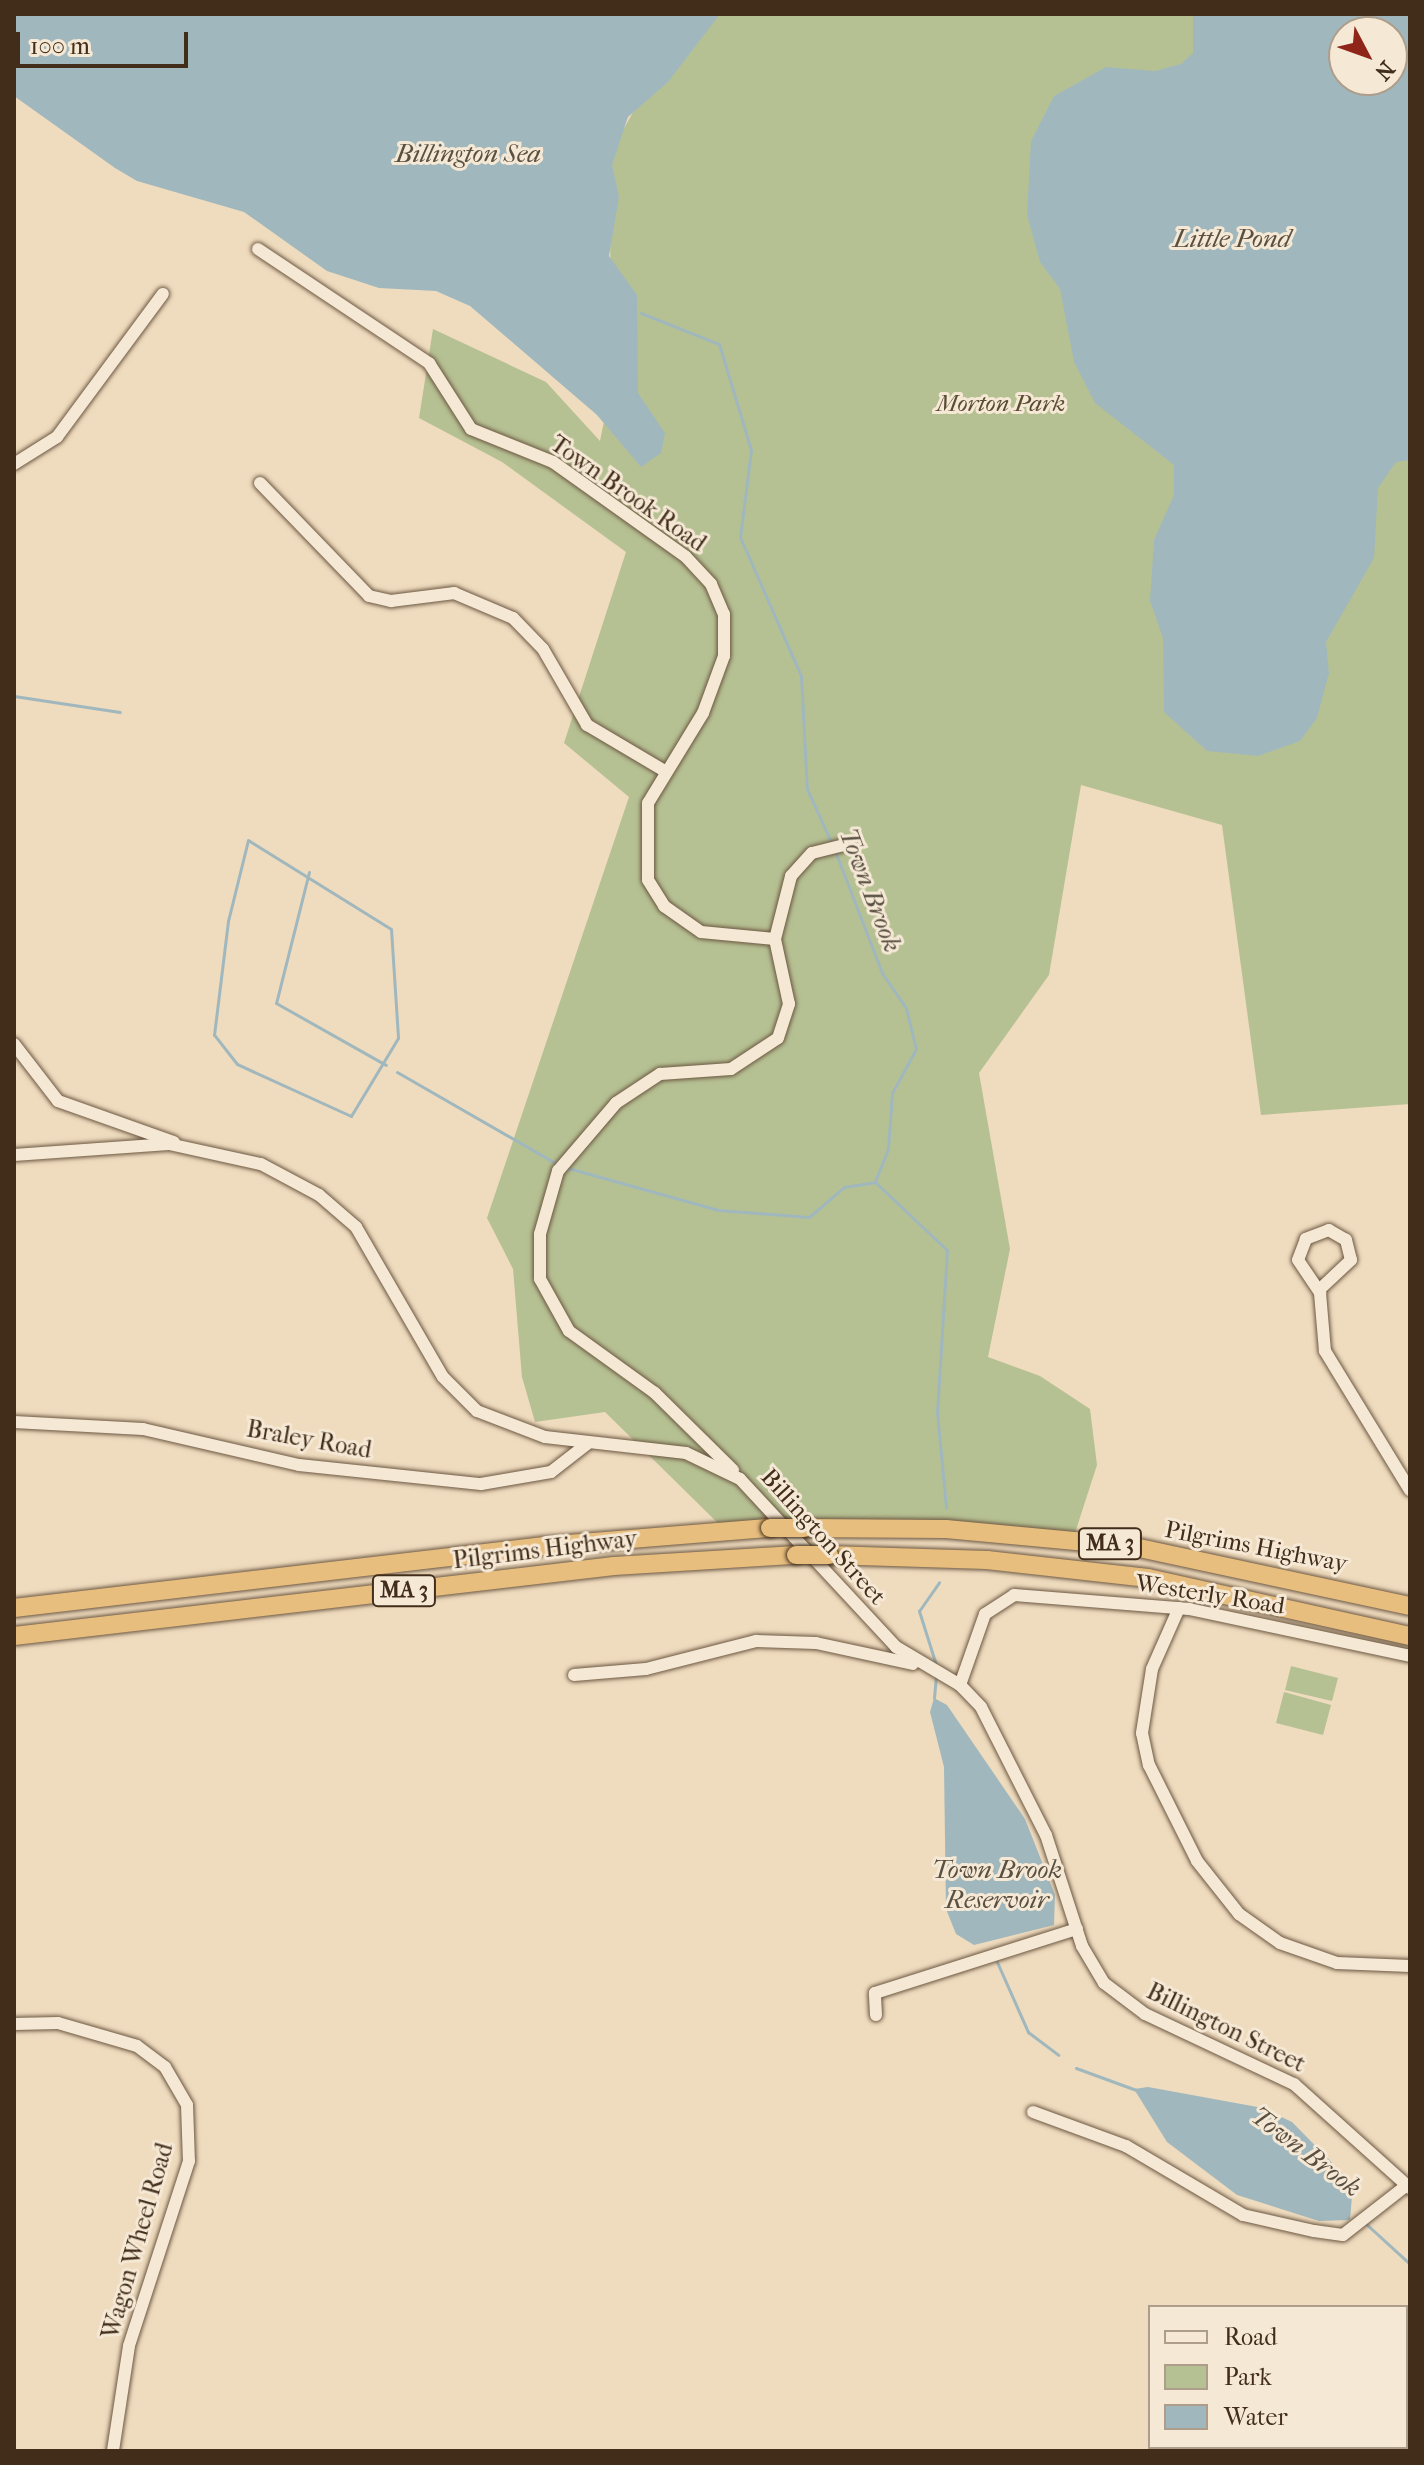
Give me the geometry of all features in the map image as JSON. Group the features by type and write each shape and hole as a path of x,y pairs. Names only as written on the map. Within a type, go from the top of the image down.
{"highway":[{"name":"Pilgrims Highway","path":"14,1608 573,1543 770,1528 946,1529 1130,1546 1410,1606"},
{"name":"Pilgrims Highway","path":"14,1636 614,1566 796,1555 987,1560 1148,1578 1410,1636"}],"street":[{"name":"Town Brook Road","path":"258,249 429,363 471,429 553,462 704,575 723,606 724,656 703,713 663,770 644,826 654,895 701,932 775,939"},
{"path":"14,464 57,437 163,294"},
{"path":"260,483 369,596 391,601 454,593 513,618 543,649 587,725 663,770"},
{"path":"740,1479 670,1405 586,1347 548,1302 538,1250 558,1171 567,1157 647,1079 719,1072 770,1048 789,1004 775,939 791,876 805,857 826,847 843,845"},
{"path":"14,1044 58,1101 181,1145"},
{"name":"Billington Street","path":"14,1155 181,1145 261,1164 333,1204 374,1252 428,1355 464,1401 502,1425 587,1444 673,1450 740,1479 921,1667 955,1682 998,1732 1056,1859 1087,1958 1114,1994 1285,2078 1409,2187"},
{"path":"1319,1290 1351,1260 1346,1240 1329,1230 1312,1233 1299,1251 1319,1290 1325,1351 1410,1490"},
{"name":"Braley Road","path":"14,1422 143,1429 299,1465 481,1484 551,1472 587,1444"},
{"name":"Westerly Road","path":"955,1682 985,1614 1014,1595 1179,1608 1410,1656"},
{"path":"1179,1608 1152,1669 1142,1733 1149,1765 1197,1861 1239,1914 1280,1943 1337,1963 1410,1966"},
{"path":"574,1675 646,1669 756,1641 816,1643 921,1667"},
{"path":"876,2015 875,1993 1077,1929"},
{"name":"Wagon Wheel Road","path":"14,2024 58,2023 137,2046 165,2067 187,2105 189,2161 129,2346 113,2451"},
{"path":"1033,2112 1126,2146 1243,2215 1351,2231 1409,2187"}],"green space":[{"name":"Morton Park","path":"707,14 1410,14 1410,1104 1261,1115 1222,825 1081,785 1049,975 979,1073 1010,1249 988,1357 1040,1376 1090,1409 1097,1465 1074,1536 732,1537 605,1412 535,1422 522,1377 513,1269 487,1218 629,797 564,743 626,552 502,462 419,418 433,329 546,382 600,441 612,382 609,156 639,101"},
{"path":"1291,1666 1338,1678 1332,1701 1285,1690"},
{"path":"1284,1692 1331,1705 1323,1735 1276,1723"}],"water":[{"name":"Billington Sea","path":"14,14 720,14 668,82 628,117 612,165 619,197 609,256 637,295 638,393 665,433 661,453 641,467 597,415 470,306 436,291 379,288 327,271 244,212 137,181 115,168 14,96"},
{"name":"Little Pond","path":"1193,14 1410,14 1410,460 1396,462 1378,488 1374,558 1326,642 1329,673 1317,718 1300,741 1258,756 1207,751 1164,712 1163,638 1150,601 1154,540 1174,495 1174,465 1095,403 1074,362 1060,289 1040,262 1027,215 1031,141 1054,96 1106,67 1155,71 1181,64 1193,53"},
{"name":"Town Brook Reservoir","path":"934,1698 947,1705 1025,1819 1055,1895 1054,1925 974,1945 956,1934 946,1909 944,1767 930,1712"},
{"path":"1148,2087 1263,2108 1292,2122 1353,2184 1350,2220 1319,2221 1237,2195 1167,2142 1134,2089"}],"waterway":[{"name":"Town Brook","path":"641,313 719,344 751,450 740,537 801,676 807,789 832,844"},
{"path":"14,696 120,712"},
{"path":"248,840 391,929 398,1038 351,1116 237,1064 214,1035 228,921 248,840"},
{"name":"Town Brook","path":"835,851 882,973 906,1008 916,1049 892,1093 888,1149 875,1182 947,1250 937,1412 946,1508"},
{"path":"309,872 276,1003 386,1065"},
{"path":"397,1072 557,1164"},
{"path":"568,1168 718,1210 809,1217 844,1187 875,1182"},
{"name":"Town Brook","path":"937,1668 919,1611 939,1582"},
{"name":"Town Brook","path":"934,1698 936,1675"},
{"name":"Town Brook","path":"997,1962 1028,2032 1058,2055"},
{"name":"Town Brook","path":"1076,2068 1136,2090"},
{"name":"Town Brook","path":"1364,2222 1410,2264"}]}
